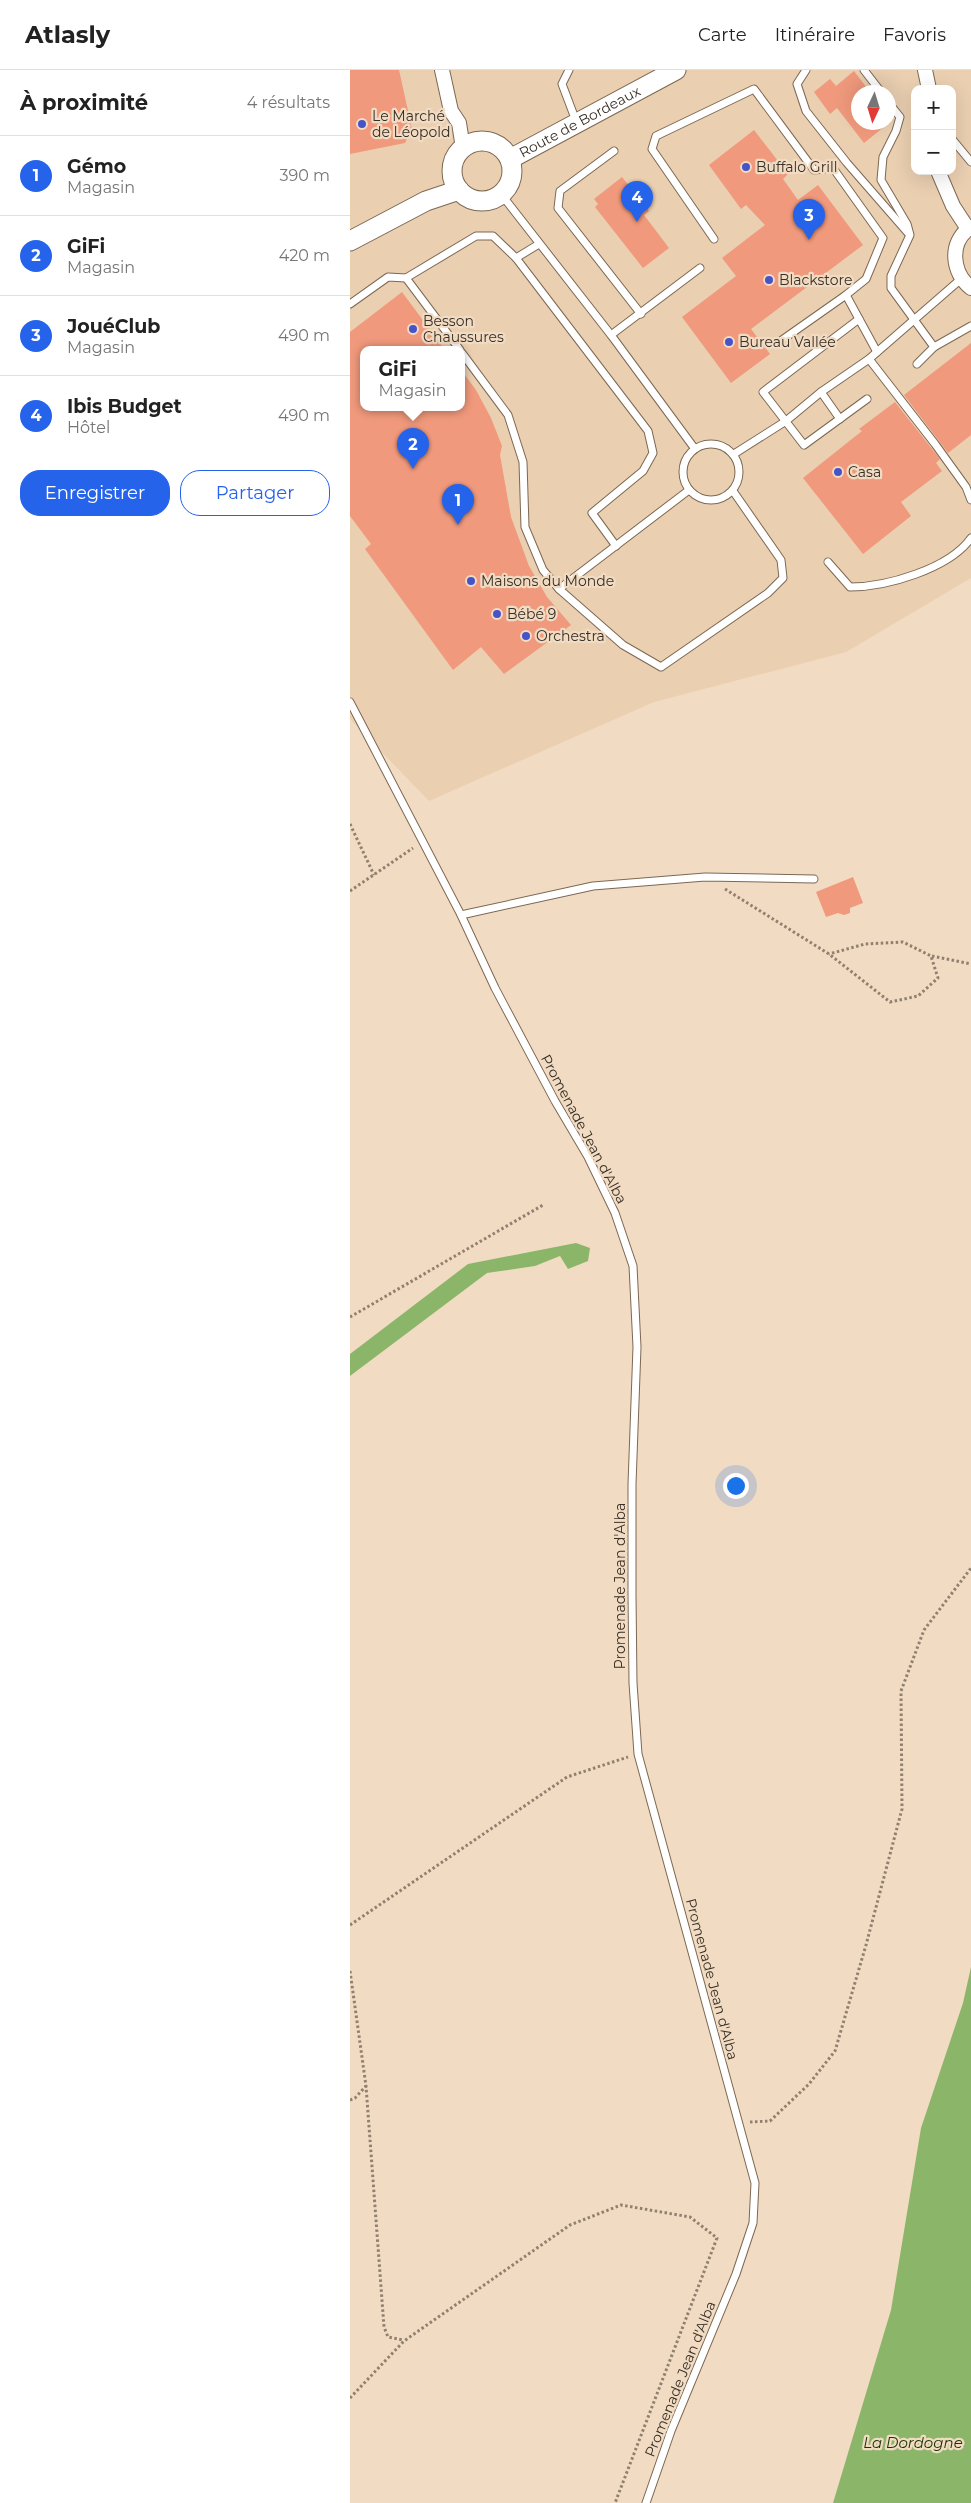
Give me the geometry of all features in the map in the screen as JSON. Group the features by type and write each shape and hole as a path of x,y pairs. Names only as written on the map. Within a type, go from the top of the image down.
{"main road":[{"name":"Route de Bordeaux","path":"510,159 676,70"},
{"path":"489,142 505,151 510,159 512,178 501,194 493,199 474,200 459,190 452,173 453,163 463,148 471,143 489,142"},
{"path":"350,241 426,201 459,190"}],"street":[{"path":"442,70 451,111 459,123 463,148"},
{"path":"925,70 928,85"},
{"path":"930,85 932,70"},
{"path":"940,175 953,206 969,228 956,248 956,269 966,284"}],"lane":[{"path":"569,70 562,84 576,122"},
{"path":"806,70 797,84 806,111 847,163 910,236"},
{"path":"864,70 876,85"},
{"path":"714,239 652,149 656,136 754,89 814,170 834,168 883,238 866,279 782,340"},
{"path":"896,112 900,117 896,131 883,157 881,180 907,224 910,236 891,276 891,288 934,347"},
{"path":"956,144 971,162"},
{"path":"614,150 560,191 558,208 640,314"},
{"path":"501,194 611,335 695,448"},
{"path":"350,304 388,278 406,278 476,236 493,236 516,258 648,431 653,453 643,471 592,513 616,546"},
{"path":"516,258 539,244"},
{"path":"611,335 700,268"},
{"path":"406,278 457,346"},
{"path":"734,454 786,421 821,392 869,359 914,320 966,284"},
{"path":"846,295 877,352"},
{"path":"859,319 763,392 804,445 867,400"},
{"path":"916,364 934,347 971,326"},
{"path":"465,357 508,416 522,462 525,527 543,570 559,589 624,645 661,667 768,593 783,578 781,560 733,491"},
{"path":"869,359 961,480 971,500"},
{"path":"821,392 840,419"},
{"path":"712,443 728,448 734,454 740,473 738,483 733,491 721,499 706,500 689,490 683,473 688,455 695,448 712,443"},
{"path":"559,589 689,490"},
{"path":"828,562 850,587 872,587 934,566 960,551 971,538"},
{"name":"Promenade Jean d'Alba","path":"350,702 461,915 495,988 555,1101 588,1157 615,1213 633,1266 636,1347 632,1484 632,1595 633,1683 638,1754 754,2183 753,2223 736,2274 671,2431 646,2503"},
{"path":"461,915 593,886 705,877 814,879"}],"path":[{"path":"350,824 374,874"},
{"path":"350,891 423,841"},
{"path":"705,877 828,954 890,1002 918,996 938,978 931,956"},
{"path":"828,954 865,944 903,942 931,956 971,964"},
{"path":"350,1317 543,1205"},
{"path":"739,2123 770,2121 809,2084 835,2051 866,1945 902,1809 902,1691 924,1630 971,1568"},
{"path":"350,1925 567,1777 638,1754"},
{"path":"350,1971 366,2086 384,2327 388,2337 404,2340"},
{"path":"350,2100 355,2098 366,2086"},
{"path":"350,2398 404,2340 570,2225 621,2205 690,2217 717,2238 615,2503"}],"shaded area":[{"path":"350,70 971,70 971,578 846,652 654,702 429,801 350,719"}],"water":[{"path":"576,1243 590,1248 588,1261 568,1269 560,1256 535,1266 487,1273 350,1376 350,1354 468,1264"},
{"name":"La Dordogne","path":"971,1967 971,2503 833,2503 891,2310 921,2128 963,2003"}],"building":[{"path":"350,70 399,70 412,129 405,143 350,154"},
{"path":"854,71 865,85 851,85 851,126 837,108 830,114 814,92 830,79 836,86"},
{"path":"754,130 788,174 783,179 798,200 818,185 863,245 751,329 770,354 731,383 682,317 736,276 722,258 765,225 746,205 741,209 709,165"},
{"path":"854,130 880,130 864,143"},
{"path":"622,177 649,211 644,215 669,248 643,268 595,207 598,204 594,199"},
{"path":"402,292 442,346 360,346 360,411 465,411 465,375 476,390 491,418 502,446 500,455 511,517 529,566 547,597 571,625 504,674 481,647 453,670 365,549 371,544 350,516 350,332"},
{"path":"971,343 971,435 948,453 904,395"},
{"path":"895,402 940,459 936,463 942,471 901,502 911,516 863,554 803,478 862,431 859,429"},
{"path":"853,877 863,903 850,908 850,913 844,915 838,913 826,917 816,892"}],"place":[{"name":"Le Marché de Léopold","path":"362,124"},
{"name":"Buffalo Grill","path":"746,167"},
{"name":"Ibis Budget","path":"637,222"},
{"name":"JouéClub","path":"809,240"},
{"name":"Blackstore","path":"769,280"},
{"name":"Besson Chaussures","path":"413,329"},
{"name":"Bureau Vallée","path":"729,342"},
{"name":"GiFi","path":"413,469"},
{"name":"Casa","path":"838,472"},
{"name":"Gémo","path":"458,525"},
{"name":"Maisons du Monde","path":"471,581"},
{"name":"Bébé 9","path":"497,614"},
{"name":"Orchestra","path":"526,636"}]}
